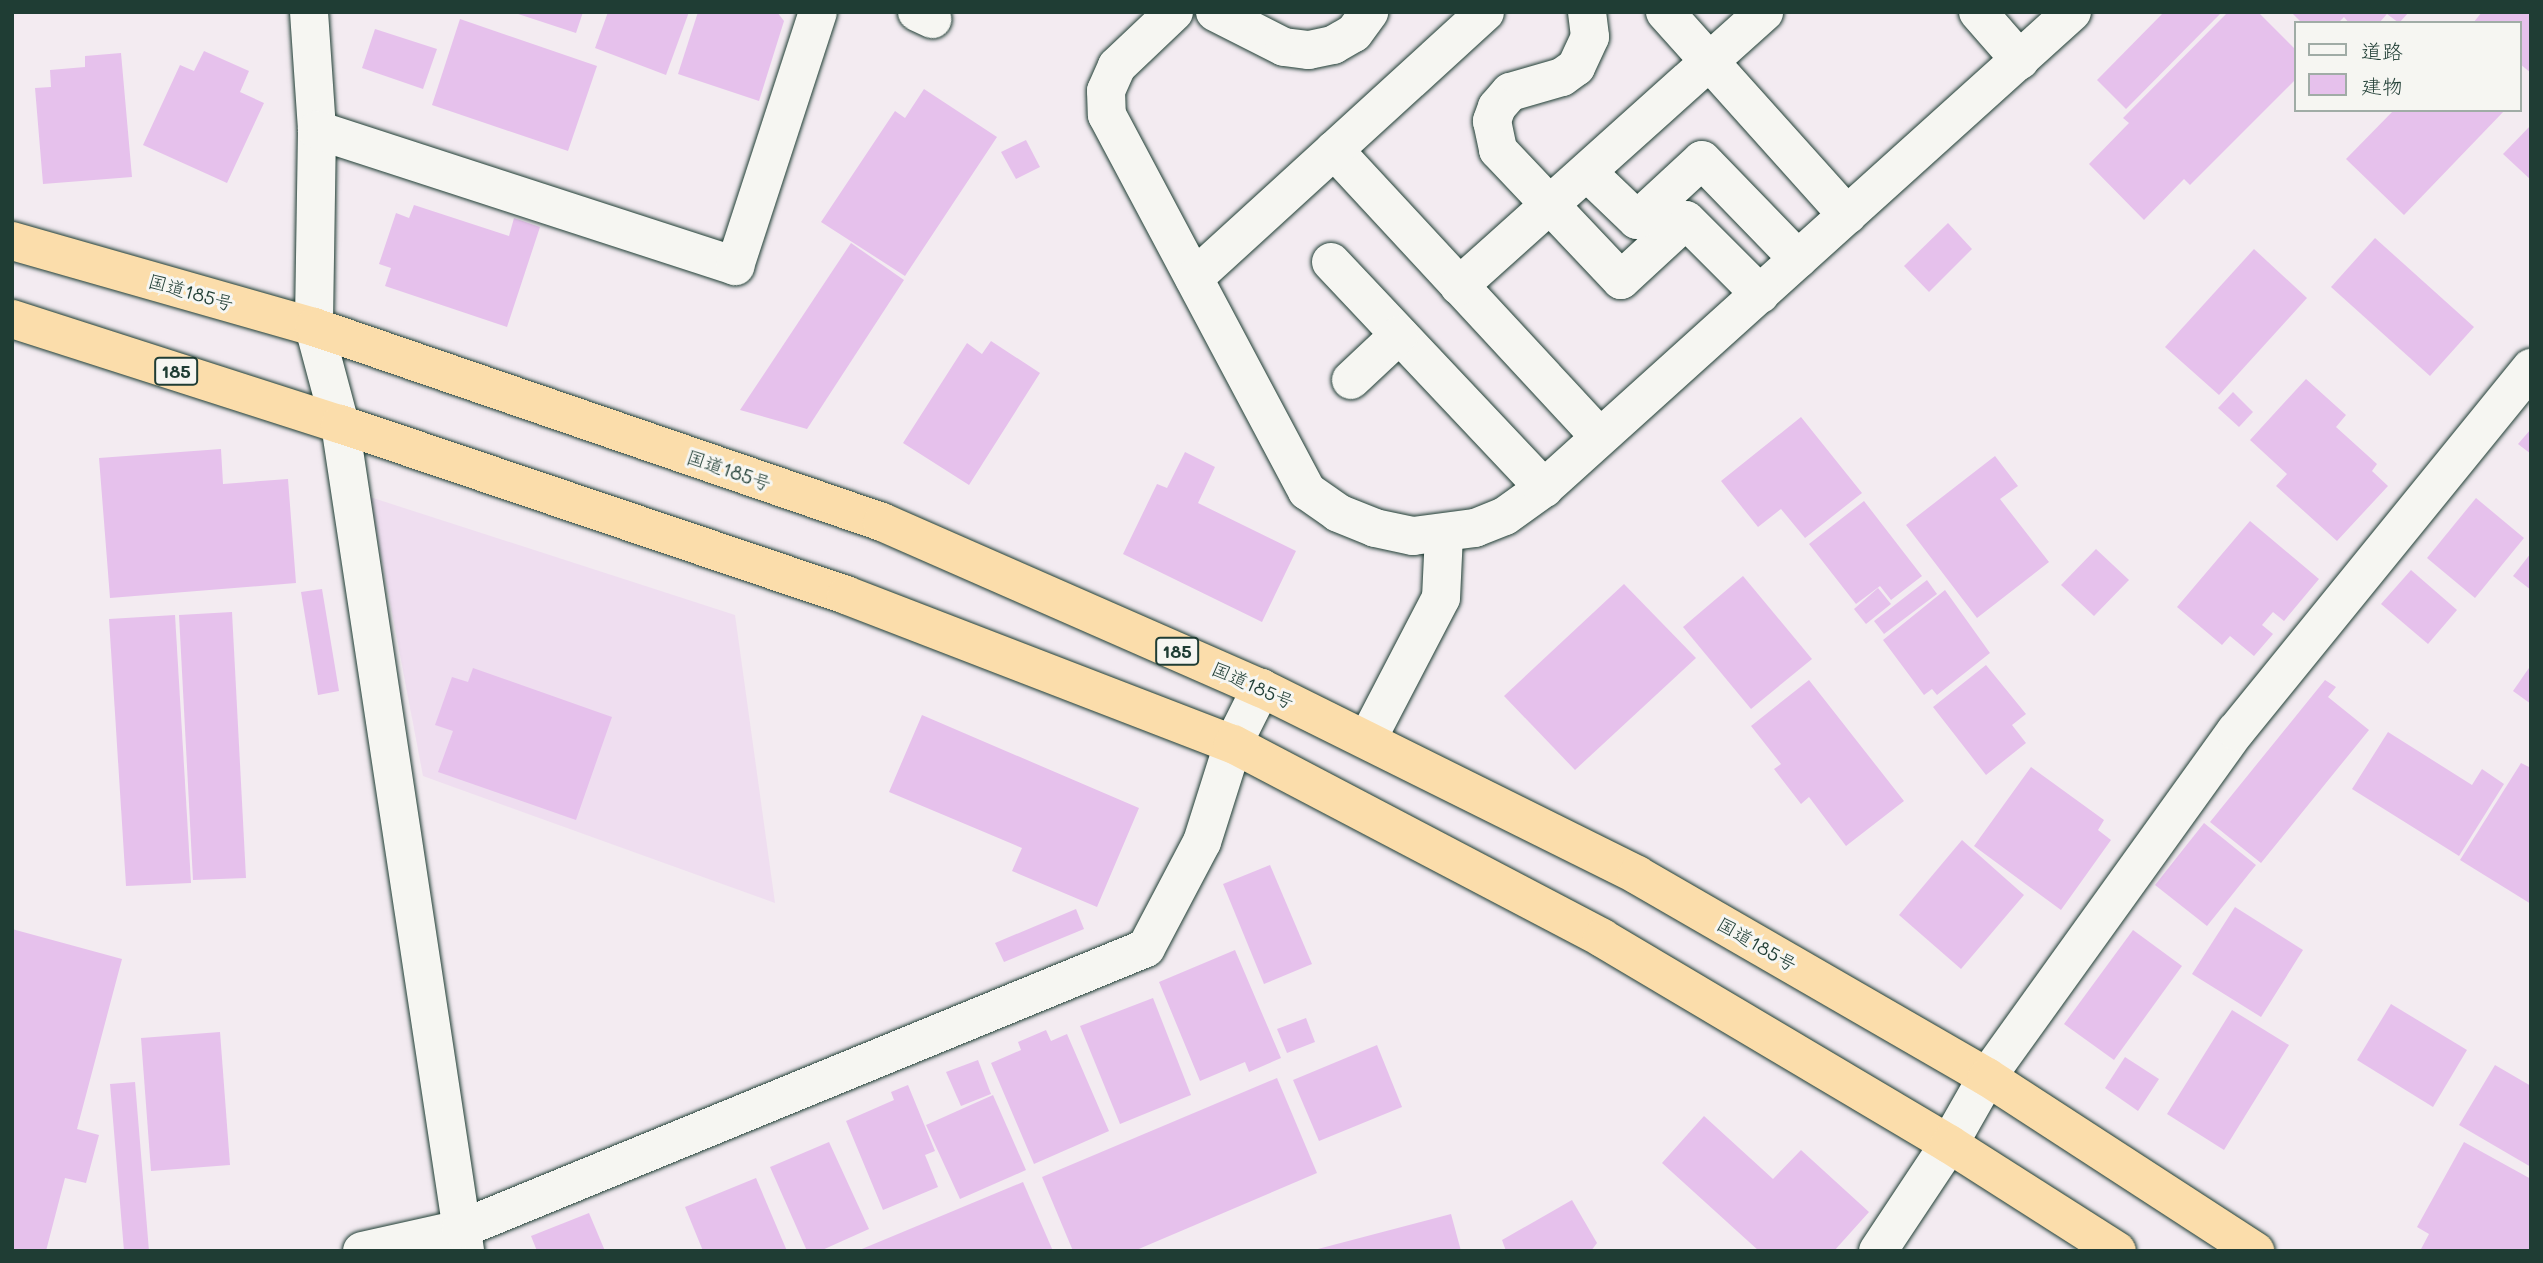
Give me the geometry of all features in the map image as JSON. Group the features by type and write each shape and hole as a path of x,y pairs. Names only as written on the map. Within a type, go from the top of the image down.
{"highway":[{"name":"国道185号","path":"12,241 314,327 882,522 1261,688 1368,738 1637,875 1987,1077 2255,1251"},
{"name":"185","path":"12,319 340,424 846,595 1233,744 1602,938 1950,1144 2117,1251"}],"street":[{"path":"309,12 317,130 314,327 340,424 463,1240"},
{"path":"317,130 734,266 818,12"},
{"path":"1174,12 1117,66 1106,91 1107,115 1307,491 1338,513 1375,528 1413,536 1444,535 1505,516 1544,488 2020,60 2066,14"},
{"path":"1215,12 1284,47 1309,50 1333,45 1354,33 1369,12"},
{"path":"1194,278 1485,12"},
{"path":"1587,12 1590,37 1576,67 1562,76 1510,92 1492,121 1498,150 1548,206 1621,280 1686,220 1760,294"},
{"path":"1665,12 1847,215"},
{"path":"1460,286 1763,12"},
{"path":"1978,12 2020,60"},
{"path":"1334,150 1600,437"},
{"path":"1587,172 1637,220 1702,160 1798,259"},
{"path":"1331,262 1544,488"},
{"path":"1351,380 1399,335"},
{"path":"1878,1251 1950,1144 1987,1077 2235,731 2531,368"},
{"path":"1368,738 1441,598 1444,535"},
{"path":"362,1251 463,1240 1146,948 1202,842 1233,744 1261,688"}],"shaded area":[{"path":"370,497 735,615 775,903 423,776"}],"building":[{"path":"512,12 583,12 576,33"},
{"path":"608,12 689,12 666,75 595,48"},
{"path":"698,12 777,12 784,21 759,101 678,74"},
{"path":"2164,12 2222,12 2126,109 2097,80"},
{"path":"2228,12 2258,12 2294,48 2294,81 2190,185 2184,179 2144,220 2089,164 2129,123 2123,118"},
{"path":"2291,12 2409,12 2401,21 2387,14 2381,21 2347,21 2344,17 2340,21 2300,21"},
{"path":"2482,12 2531,12 2531,73 2522,66 2522,21 2475,21"},
{"path":"460,19 597,66 568,151 432,105"},
{"path":"375,29 437,49 423,89 362,68"},
{"path":"204,51 249,71 240,92 264,103 227,183 143,145 180,65 194,71"},
{"path":"121,53 132,177 43,184 35,88 51,87 50,70 85,67 85,56"},
{"path":"924,89 997,137 905,276 821,222 895,111 905,118"},
{"path":"2392,112 2503,112 2404,215 2346,159"},
{"path":"2531,125 2531,180 2503,154"},
{"path":"1026,140 1040,167 1016,179 1001,152"},
{"path":"414,205 509,236 514,218 540,227 507,327 385,286 391,268 379,264 396,213 409,218"},
{"path":"1948,223 1972,249 1929,292 1904,266"},
{"path":"2375,238 2474,327 2430,376 2331,287"},
{"path":"851,243 904,280 807,429 740,410"},
{"path":"2254,249 2307,298 2219,395 2165,347"},
{"path":"991,341 1040,373 969,485 903,443 967,343 982,354"},
{"path":"2306,379 2346,415 2336,427 2377,464 2372,471 2388,486 2337,541 2276,486 2287,474 2250,440"},
{"path":"2233,392 2253,412 2239,427 2218,408"},
{"path":"1801,417 1862,493 1805,538 1781,509 1758,527 1721,481"},
{"path":"2531,429 2531,454 2518,444"},
{"path":"221,449 223,484 288,479 296,583 110,598 99,458"},
{"path":"1185,452 1215,467 1198,503 1296,551 1262,622 1123,554 1157,484 1167,488"},
{"path":"1995,456 2018,486 2000,499 2049,562 1977,618 1906,525"},
{"path":"2476,498 2524,538 2475,598 2427,558"},
{"path":"1864,501 1922,576 1891,600 1880,586 1856,604 1809,544"},
{"path":"2250,521 2319,579 2284,621 2273,612 2262,625 2273,634 2254,656 2230,636 2222,645 2177,607"},
{"path":"2096,549 2129,580 2094,616 2061,585"},
{"path":"2531,553 2531,590 2513,576"},
{"path":"2411,570 2457,610 2428,644 2381,604"},
{"path":"1743,576 1812,659 1751,709 1683,627"},
{"path":"1927,580 1937,594 1884,634 1874,621"},
{"path":"1624,584 1696,658 1575,770 1504,696"},
{"path":"1878,588 1891,604 1866,624 1854,609"},
{"path":"322,589 339,691 318,695 301,592"},
{"path":"1945,590 1990,653 1937,695 1932,689 1924,695 1883,640"},
{"path":"232,612 246,878 193,880 179,615"},
{"path":"175,615 191,883 126,886 109,619"},
{"path":"1986,665 2026,714 2012,725 2026,743 1986,775 1933,707"},
{"path":"2531,665 2531,704 2513,691"},
{"path":"473,668 612,717 576,820 438,772 453,731 435,725 452,677 468,682"},
{"path":"1809,680 1904,801 1846,846 1809,797 1801,804 1774,769 1781,764 1751,726"},
{"path":"2325,680 2336,687 2328,697 2369,730 2261,863 2210,822"},
{"path":"922,715 1139,808 1097,907 1012,871 1022,848 889,792"},
{"path":"2388,732 2472,785 2482,769 2504,784 2459,856 2352,789"},
{"path":"2521,763 2531,768 2531,904 2460,860"},
{"path":"2031,767 2104,820 2098,830 2111,840 2061,910 1974,846"},
{"path":"2204,823 2256,865 2207,926 2155,885"},
{"path":"1962,840 2024,895 1961,969 1899,915"},
{"path":"1270,865 1312,964 1264,984 1223,884"},
{"path":"2235,907 2303,950 2261,1017 2192,974"},
{"path":"1076,909 1084,929 1004,962 995,943"},
{"path":"12,929 122,959 77,1129 99,1135 86,1183 65,1178 46,1251 12,1251"},
{"path":"2133,930 2182,966 2114,1060 2064,1024"},
{"path":"1235,950 1281,1058 1249,1072 1245,1062 1200,1081 1159,982"},
{"path":"1153,998 1191,1095 1120,1124 1080,1026"},
{"path":"2391,1004 2467,1050 2433,1107 2357,1060"},
{"path":"2232,1010 2289,1045 2224,1150 2167,1114"},
{"path":"1306,1018 1315,1042 1287,1053 1277,1029"},
{"path":"1046,1030 1051,1041 1067,1034 1109,1131 1034,1164 991,1063 1021,1050 1018,1042"},
{"path":"220,1032 230,1165 151,1171 141,1038"},
{"path":"1377,1045 1402,1107 1319,1141 1293,1080"},
{"path":"2125,1057 2159,1079 2138,1111 2105,1088"},
{"path":"978,1060 991,1094 961,1106 946,1072"},
{"path":"2495,1065 2531,1086 2531,1167 2459,1125"},
{"path":"1277,1078 1317,1173 1134,1251 1073,1251 1042,1177"},
{"path":"135,1082 149,1251 124,1251 110,1084"},
{"path":"908,1085 935,1151 925,1155 938,1187 883,1210 846,1121 894,1100 891,1092"},
{"path":"993,1095 1026,1170 960,1199 926,1125"},
{"path":"1704,1116 1773,1179 1801,1150 1869,1212 1834,1251 1759,1251 1662,1163"},
{"path":"829,1142 869,1229 820,1251 807,1251 770,1167"},
{"path":"2464,1142 2531,1179 2531,1251 2420,1251 2429,1234 2417,1227"},
{"path":"756,1178 787,1251 703,1251 685,1207"},
{"path":"1023,1182 1053,1251 857,1251"},
{"path":"1572,1200 1597,1243 1591,1251 1506,1251 1502,1240"},
{"path":"589,1213 605,1251 537,1251 531,1236"},
{"path":"1451,1214 1461,1251 1314,1251 1314,1250"}]}
